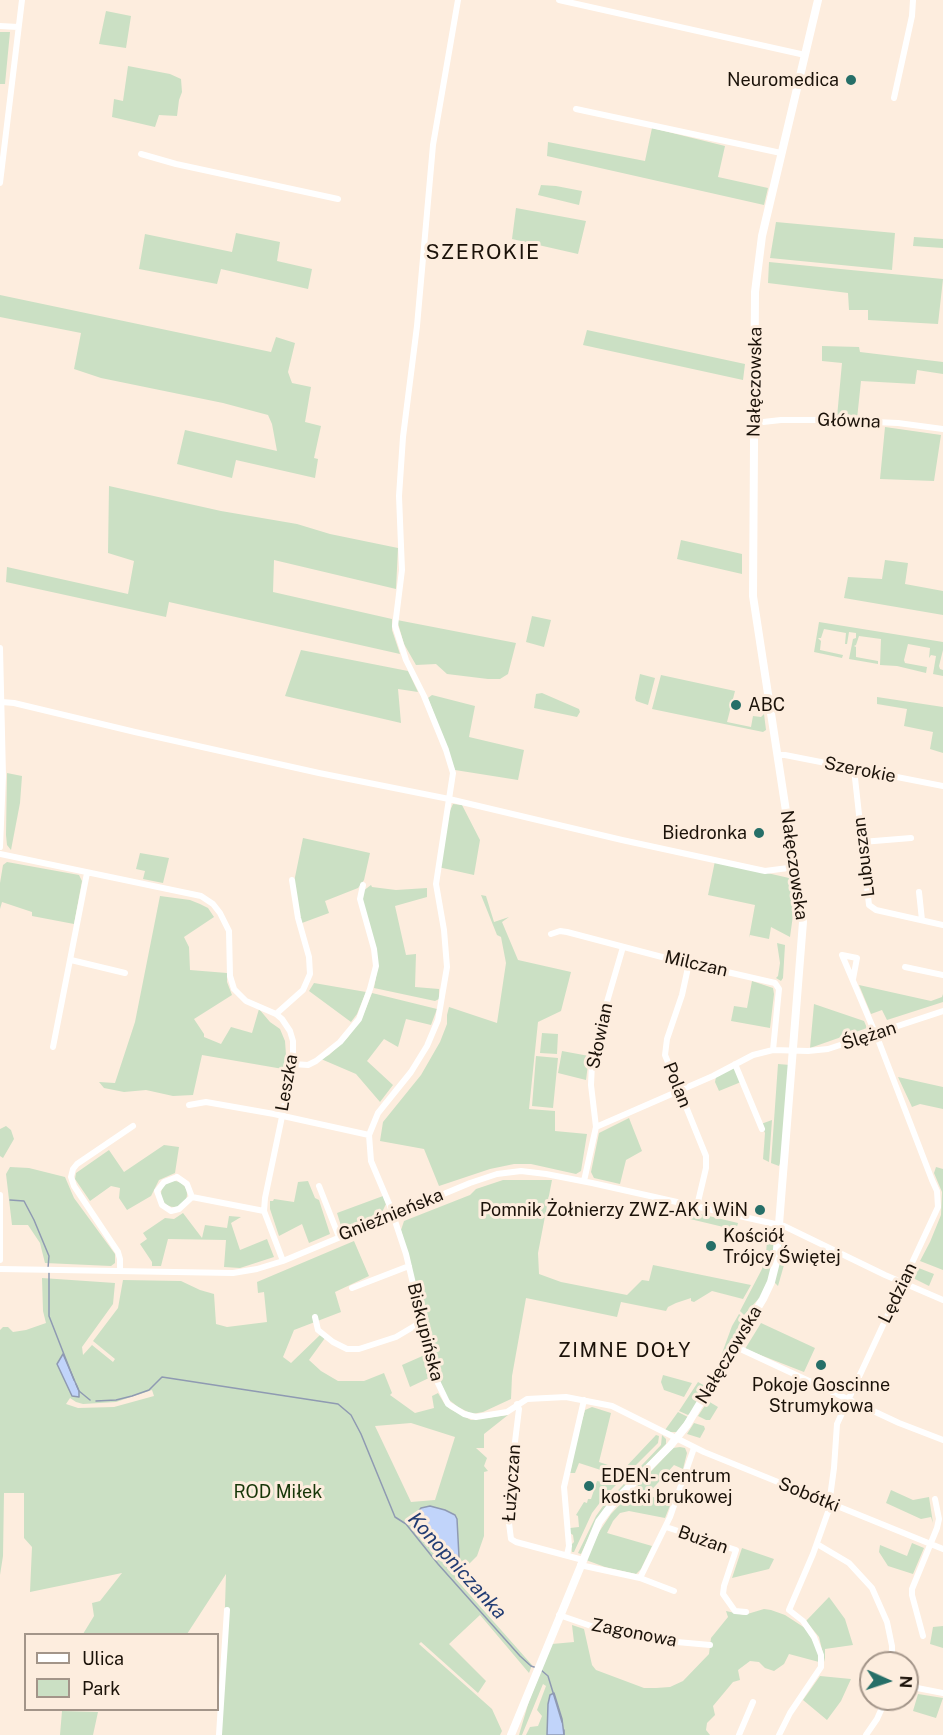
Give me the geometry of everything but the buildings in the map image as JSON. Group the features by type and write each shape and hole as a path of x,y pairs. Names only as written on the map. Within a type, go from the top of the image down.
{"main road":[{"name":"Nałęczowska","path":"511,1735 596,1529 608,1509 687,1425 771,1282 776,1262 803,922 753,593 756,271 762,236 818,0"}],"street":[{"path":"0,183 22,0"},
{"path":"189,1104 206,1102 369,1135 378,1113 419,1060 438,1020 447,966 444,930 436,892 437,867 453,773 424,696 406,660 395,626 402,570 399,496 403,436 417,326 433,145 458,0"},
{"path":"559,0 805,54"},
{"path":"894,98 912,16 913,0"},
{"path":"0,26 18,27"},
{"path":"576,109 781,153"},
{"path":"141,154 338,200"},
{"name":"Główna","path":"754,423 781,420 829,420 902,423 943,429"},
{"path":"0,648 3,776 0,847"},
{"path":"1,700 135,732 449,799 765,871 796,867"},
{"name":"Szerokie","path":"778,755 943,786"},
{"name":"Lubuszan","path":"854,769 869,905 876,910 943,925"},
{"path":"862,842 911,837"},
{"path":"0,854 201,896 208,900 220,913 229,931 230,976 234,989 246,1001 276,1014 303,990 310,974 309,957 298,918 292,880"},
{"path":"53,1047 87,873"},
{"path":"293,1064 308,1065 316,1061 340,1042 359,1019 376,966 374,949 360,899 363,885"},
{"path":"919,892 922,920"},
{"name":"Milczan","path":"551,934 560,931 567,932 775,983 779,989 773,1050"},
{"name":"Słowian","path":"584,1181 596,1126 591,1085 592,1063 623,947"},
{"name":"Lędzian","path":"779,1735 790,1713 822,1663 819,1645 814,1636 789,1610 817,1544 829,1503 837,1424 940,1207 934,1185 875,1034 852,980 842,955 857,958 852,980"},
{"path":"71,960 125,972"},
{"name":"Polan","path":"689,963 666,1046 667,1063 706,1156 706,1168 697,1206"},
{"path":"905,967 943,975"},
{"name":"Ślężan","path":"773,1050 825,1050 943,1011"},
{"name":"Leszka","path":"276,1014 286,1024 292,1036 293,1064 265,1196 264,1211 283,1261"},
{"path":"596,1126 713,1076 753,1055 773,1050"},
{"path":"735,1064 762,1129"},
{"path":"120,1271 118,1252 74,1186 71,1177 77,1164 133,1126"},
{"name":"Biskupińska","path":"369,1135 371,1161 393,1215 409,1266 435,1377 448,1404 464,1414 476,1417 507,1412 527,1399 566,1397 616,1408 676,1439"},
{"name":"Gnieźnieńska","path":"0,1269 233,1273 257,1269 283,1261 488,1176 536,1172 780,1226 943,1300"},
{"path":"177,1177 187,1184 192,1197 185,1205 171,1211 162,1205 157,1191 164,1182 177,1177"},
{"path":"319,1186 339,1237"},
{"path":"0,1195 0,1260"},
{"path":"192,1197 264,1211"},
{"name":"Biskupińska","path":"352,1288 409,1266"},
{"path":"315,1317 318,1330 333,1342 347,1348 359,1349 396,1337 423,1321"},
{"path":"735,1346 899,1423 943,1440"},
{"path":"567,1555 564,1487 584,1400"},
{"name":"Łużyczan","path":"517,1404 519,1409 508,1491 510,1536 516,1542 567,1555 581,1562 640,1578 674,1591"},
{"name":"Sobótki","path":"676,1439 943,1549"},
{"name":"Bużan","path":"640,1578 666,1527 694,1448"},
{"path":"923,1636 912,1589 939,1519 936,1498"},
{"name":"Bużan","path":"666,1527 736,1550 723,1594 734,1610 746,1612"},
{"path":"817,1544 849,1563 872,1588 887,1622 892,1651"},
{"path":"219,1735 227,1610"},
{"name":"Zagonowa","path":"559,1615 594,1627 655,1640 710,1645"},
{"path":"919,1688 943,1693"},
{"path":"739,1735 753,1702"},
{"path":"866,1735 880,1711"}],"green space":[{"path":"106,11 131,16 126,48 99,44"},
{"path":"0,32 10,32 5,84 0,84"},
{"path":"128,66 170,74 181,79 182,92 177,116 159,115 155,127 112,117 114,99 123,101"},
{"path":"652,128 725,146 718,177 768,188 764,205 547,156 548,142 645,161"},
{"path":"541,185 582,191 579,205 538,195"},
{"path":"516,208 586,221 578,254 512,239"},
{"path":"776,222 895,233 892,270 770,258"},
{"path":"236,233 280,242 277,261 312,269 308,289 221,269 217,284 139,269 145,234 232,252"},
{"path":"914,237 943,239 943,248 913,246"},
{"path":"769,262 943,279 938,324 868,320 868,310 849,310 848,293 768,283"},
{"path":"0,295 271,352 276,337 295,343 288,372 292,383 311,387 305,422 321,426 314,458 318,459 315,478 236,460 232,478 177,464 185,430 277,451 268,415 223,403 101,378 74,369 81,333 0,317"},
{"path":"587,330 745,364 743,380 583,345"},
{"path":"822,346 859,347 860,352 943,362 943,374 917,370 915,384 861,381 857,419 837,417 842,363 822,361"},
{"path":"885,427 941,435 934,481 880,479"},
{"path":"109,486 221,511 297,524 330,534 398,548 396,589 274,560 273,592 392,619 392,630 400,654 169,602 166,617 6,582 7,567 128,594 134,561 108,553"},
{"path":"681,540 742,554 742,574 677,559"},
{"path":"885,560 908,563 905,584 943,591 943,615 844,598 848,577 882,579"},
{"path":"532,616 551,620 544,647 526,642"},
{"path":"397,620 516,643 508,674 500,679 488,679 447,674 436,664 416,665 404,644"},
{"path":"819,622 943,642 939,666 943,670 943,676 933,674 936,656 931,655 929,658 930,648 908,644 905,663 927,667 926,673 897,666 880,665 881,639 859,636 854,646 856,657 878,661 878,664 849,659 856,633 849,632 847,644 845,644 846,633 824,629 821,638 818,638 821,641 820,650 843,655 842,658 814,652"},
{"path":"301,650 408,671 418,692 398,689 401,723 285,696"},
{"path":"640,674 655,678 648,705 636,701 635,698"},
{"path":"661,675 735,691 727,722 751,727 753,716 761,717 764,714 766,730 763,732 652,709"},
{"path":"542,693 579,709 580,712 577,717 534,708 536,694"},
{"path":"432,695 475,706 469,737 524,750 518,780 455,770 428,698"},
{"path":"877,697 943,707 943,753 930,749 933,732 904,726 907,709 877,704"},
{"path":"7,773 22,776 20,803 11,850 7,845 6,835"},
{"path":"453,804 462,805 480,840 474,875 438,867 449,813"},
{"path":"303,838 370,853 364,880 358,888 325,901 329,913 302,923 297,907 294,882"},
{"path":"140,853 169,858 163,883 143,879 145,871 136,869"},
{"path":"715,861 789,878 794,908 790,937 771,927 769,939 750,935 749,938 755,905 708,895"},
{"path":"7,862 79,875 82,881 74,924 32,916 32,912 2,902 0,909 0,883 3,865"},
{"path":"371,885 396,890 427,888 427,897 395,906 406,955 416,954 415,987 439,989 439,999 435,1001 374,988 378,966 362,899 363,891"},
{"path":"481,895 486,896 494,922 509,917 502,922 518,960 571,972 561,1011 538,1022 529,1109 555,1111 555,1131 587,1134 581,1171 576,1174 531,1164 514,1164 490,1169 439,1186 424,1149 380,1141 383,1122 421,1075 440,1042 447,1024 449,1007 497,1023 506,963 501,937 497,935"},
{"path":"160,896 190,900 208,908 214,917 184,937 189,947 190,970 227,973 227,982 232,995 194,1019 204,1037 221,1044 231,1027 252,1033 259,1009 270,1022 280,1029 285,1041 286,1055 283,1069 202,1055 193,1095 173,1096 146,1090 124,1092 104,1088 99,1082 115,1083 135,1022"},
{"path":"777,943 785,945 781,981 776,978 780,963"},
{"path":"752,981 773,988 770,1028 731,1021 734,1006 747,1008"},
{"path":"314,983 366,992 351,1022 309,991"},
{"path":"859,985 931,1001 942,997 943,994 943,1002 887,1020 882,1010 871,1014"},
{"path":"372,993 437,1009 431,1025 406,1019 398,1047 384,1039 367,1061 393,1085 380,1102 356,1074 321,1059 329,1055 347,1038 362,1018"},
{"path":"814,1004 864,1021 867,1028 810,1048"},
{"path":"542,1033 558,1034 557,1054 540,1053"},
{"path":"562,1051 589,1056 586,1080 558,1073"},
{"path":"536,1056 558,1058 553,1108 532,1106"},
{"path":"778,1064 790,1065 782,1159 779,1166 771,1163"},
{"path":"734,1067 741,1082 719,1091 715,1082 716,1077"},
{"path":"898,1077 943,1087 943,1109 920,1104 912,1107"},
{"path":"629,1118 642,1151 626,1160 620,1184 594,1178 591,1172 599,1133"},
{"path":"772,1120 769,1162 763,1159 765,1133 761,1124"},
{"path":"6,1126 11,1130 14,1139 3,1158 0,1156 0,1129"},
{"path":"164,1145 179,1147 175,1173 159,1180 151,1196 127,1210 119,1198 120,1188 111,1186 90,1201 75,1179 76,1173 109,1150 124,1172"},
{"path":"10,1167 29,1168 65,1177 74,1198 115,1254 115,1263 111,1266 45,1263 40,1243 28,1225 12,1225 6,1174"},
{"path":"936,1167 943,1169 943,1270 920,1261 941,1215 942,1192 934,1173"},
{"path":"503,1180 552,1180 538,1253 539,1274 561,1282 627,1295 642,1280 649,1281 653,1265 751,1285 743,1299 712,1291 694,1302 691,1298 676,1303 668,1307 666,1311 621,1302 617,1317 526,1298 512,1376 511,1399 483,1412 472,1414 448,1399 439,1379 401,1230 404,1221 470,1195 476,1189"},
{"path":"174,1181 183,1185 187,1194 183,1203 174,1207 165,1203 161,1194 165,1185"},
{"path":"308,1181 315,1198 319,1200 330,1234 309,1243 302,1224 279,1236 270,1209 270,1201 274,1199 294,1202 298,1182"},
{"path":"383,1196 386,1204 381,1214 342,1229 337,1213"},
{"path":"692,1212 738,1223 736,1230 690,1219"},
{"path":"183,1213 202,1238 205,1225 227,1228 229,1216 241,1217 231,1223 240,1250 267,1239 274,1257 240,1268 224,1267 226,1240 168,1239 161,1266 152,1266 152,1262 140,1244 147,1239 143,1233 165,1218 174,1219"},
{"path":"768,1227 774,1229 776,1234 770,1275 761,1296 744,1315 740,1311 762,1269 766,1254"},
{"path":"785,1233 784,1265 778,1286 774,1282 782,1236"},
{"name":"ROD Miłek","path":"354,1241 369,1276 335,1292 341,1312 294,1330 283,1357 291,1363 320,1335 325,1338 309,1360 321,1371 338,1381 364,1381 384,1373 392,1393 390,1395 415,1413 434,1408 432,1396 438,1393 450,1409 471,1420 508,1415 484,1434 484,1448 476,1448 487,1458 484,1466 488,1471 484,1472 484,1536 477,1556 455,1578 532,1665 529,1673 480,1615 449,1644 486,1681 478,1693 421,1642 419,1644 492,1709 502,1731 500,1735 221,1735 226,1574 188,1633 84,1633 94,1616 92,1603 100,1601 122,1573 30,1592 32,1547 24,1538 24,1493 4,1493 3,1556 0,1575 0,1330 8,1327 13,1332 46,1323 43,1311 42,1278 115,1283 113,1304 82,1347 83,1355 92,1345 113,1362 115,1359 93,1341 118,1308 123,1280 181,1281 214,1294 216,1324 227,1327 267,1322 264,1292 258,1293 257,1282","holes":["152,1390 154,1396 114,1407 78,1408 66,1404 70,1398 83,1404 116,1402","411,1423 455,1437 435,1500 411,1502 375,1426","430,1506 445,1510 421,1526 417,1515"]},
{"path":"916,1267 934,1274 929,1286 911,1277"},
{"path":"739,1314 742,1316 735,1339 728,1352 721,1356 732,1326"},
{"path":"761,1323 815,1348 804,1372 745,1349"},
{"path":"427,1354 432,1372 431,1377 410,1387 402,1365"},
{"path":"663,1375 692,1383 684,1397 664,1390 661,1382"},
{"path":"698,1382 707,1387 690,1414 679,1411"},
{"path":"708,1401 718,1407 710,1420 706,1420 698,1416"},
{"path":"592,1407 611,1413 599,1462 623,1470 656,1435 659,1436 658,1443 605,1496 592,1513 572,1552 571,1545 574,1542 570,1528 579,1527 576,1515 584,1502 587,1503 588,1499 591,1499 597,1481 607,1483 610,1473 579,1463 575,1473 570,1473 585,1410"},
{"path":"678,1412 688,1417 677,1432 665,1430"},
{"path":"694,1423 704,1426 705,1429 700,1438 687,1434"},
{"path":"662,1435 666,1439 666,1444 606,1507 598,1518 581,1554 578,1553 603,1506 661,1445"},
{"path":"673,1448 685,1448 687,1453 683,1469 674,1465 647,1495 671,1503 665,1518 629,1511 620,1513 607,1533 652,1546 641,1569 636,1574 586,1560 599,1532 611,1514"},
{"path":"891,1490 913,1500 929,1497 933,1523 931,1517 921,1519 886,1503"},
{"path":"912,1543 924,1548 913,1574 888,1566 879,1552 880,1545 907,1556"},
{"path":"742,1548 774,1559 769,1569 732,1578"},
{"path":"829,1597 845,1619 853,1645 825,1649 825,1662 819,1637 806,1621"},
{"path":"764,1609 785,1615 805,1628 818,1649 819,1662 789,1654 784,1664 774,1671 765,1668 759,1662 750,1661 738,1670 740,1680 733,1682 713,1706 715,1715 707,1723 706,1730 710,1735 526,1735 530,1727 538,1726 542,1716 537,1710 546,1686 543,1684 522,1735 519,1735 529,1701 552,1644 574,1642 572,1625 584,1629 592,1665 596,1670 644,1688 670,1687 683,1681 709,1654 711,1638 728,1617 726,1611 744,1615"},
{"path":"943,1626 943,1648 930,1644 933,1627"},
{"path":"820,1676 851,1679 841,1701 827,1720 803,1700"},
{"path":"919,1694 943,1698 936,1718 913,1711 919,1711"},
{"path":"62,1711 98,1712 93,1735 60,1735"}],"water":[{"path":"63,1354 79,1391 79,1397 72,1396 57,1364"},
{"path":"430,1506 445,1510 455,1515 457,1519 459,1557 456,1561 449,1562 421,1526 418,1512 421,1508"},
{"path":"554,1693 564,1735 547,1735 548,1704 550,1695"}],"waterway":[{"name":"Konopniczanka","path":"10,1200 24,1201 49,1256 48,1268"},
{"name":"Konopniczanka","path":"49,1272 49,1316 74,1380"},
{"name":"Konopniczanka","path":"96,1401 116,1400 149,1390 162,1377 338,1404 351,1415 361,1434 395,1517 406,1524 438,1564 520,1656 531,1666 537,1668"},
{"name":"Konopniczanka","path":"76,1384 79,1391 90,1400"},
{"name":"Konopniczanka","path":"541,1670 548,1676 562,1722"},
{"name":"Konopniczanka","path":"564,1730 564,1735"}],"place":[{"name":"Neuromedica","path":"851,80"},
{"name":"ABC","path":"736,705"},
{"name":"Biedronka","path":"759,833"},
{"name":"Pomnik Żołnierzy ZWZ-AK i WiN","path":"760,1210"},
{"name":"Kościół Trójcy Świętej","path":"711,1246"},
{"name":"Pokoje Goscinne Strumykowa","path":"821,1365"},
{"name":"EDEN- centrum kostki brukowej","path":"589,1486"}],"district":[{"name":"SZEROKIE","path":"483,253"},
{"name":"ZIMNE DOŁY","path":"625,1351"}]}
